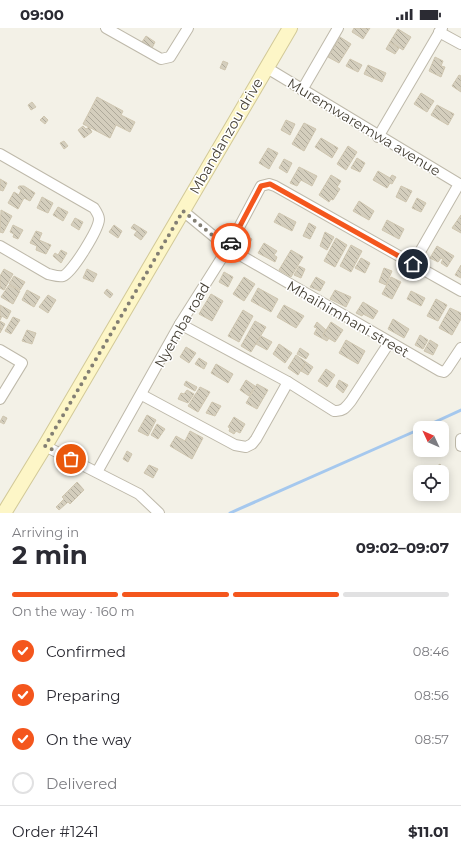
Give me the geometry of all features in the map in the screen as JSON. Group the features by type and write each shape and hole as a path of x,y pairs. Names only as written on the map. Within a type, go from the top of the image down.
{"street":[{"path":"106,28 161,59 170,57 188,28"},
{"name":"Mbandanzou drive","path":"4,513 183,211 245,101 267,68 290,28"},
{"path":"302,90 338,28"},
{"path":"378,136 441,30 461,44"},
{"name":"Muremwaremwa avenue","path":"267,68 460,184"},
{"path":"0,154 94,208 99,218 98,227 75,264 64,275 56,276 48,274 0,246"},
{"name":"Nyemba road","path":"97,472 142,395 180,324 228,248 261,186 270,184 413,264"},
{"path":"460,184 413,264 461,291"},
{"name":"Mhaihimhani street","path":"183,211 228,248 389,343 440,371 444,372 461,348"},
{"path":"180,324 288,382 334,411 344,409 351,401 389,343"},
{"path":"0,350 22,363 0,399"},
{"path":"142,395 235,445 246,448 256,440 288,382"},
{"path":"461,439 461,446"},
{"path":"45,446 139,494 159,513"}],"building":[{"path":"354,28 370,28 363,39 352,32"},
{"path":"398,29 411,37 403,50 390,42"},
{"path":"146,36 155,42 152,48 142,42"},
{"path":"340,37 351,44 339,63 328,57"},
{"path":"390,42 399,48 395,54 386,49"},
{"path":"435,57 443,61 441,66 445,67 441,77 429,71"},
{"path":"350,59 362,65 358,72 346,66"},
{"path":"223,61 228,63 225,70 220,68"},
{"path":"368,65 386,73 382,82 364,74"},
{"path":"459,75 461,76 461,92 452,86"},
{"path":"421,93 434,101 427,112 414,104"},
{"path":"97,97 123,111 121,115 135,122 130,132 116,125 110,138 83,124"},
{"path":"32,102 36,107 31,110 28,105"},
{"path":"437,105 454,114 448,125 431,115"},
{"path":"44,116 48,120 45,124 40,120"},
{"path":"286,120 295,124 290,135 281,130"},
{"path":"304,123 316,129 304,151 292,144"},
{"path":"83,126 86,129 89,127 92,132 84,138 78,130"},
{"path":"321,138 338,148 332,158 315,147"},
{"path":"64,141 68,146 64,149 60,143"},
{"path":"348,146 357,152 346,170 337,164"},
{"path":"268,148 278,153 269,169 259,163"},
{"path":"357,158 365,163 360,172 351,168"},
{"path":"284,159 292,163 287,173 279,168"},
{"path":"299,167 317,176 312,186 301,180 297,186 290,183"},
{"path":"378,171 390,178 392,175 396,177 392,184 390,183 387,188 373,180"},
{"path":"331,175 341,181 337,187 340,189 333,200 331,199 329,202 319,195"},
{"path":"0,179 7,183 3,191 0,190"},
{"path":"19,186 24,186 35,193 30,201 24,198 18,209 8,203 14,192 19,195 21,190 18,188"},
{"path":"401,186 412,191 406,202 396,197"},
{"path":"42,197 53,203 48,213 37,208"},
{"path":"417,198 426,203 421,212 412,208"},
{"path":"359,201 374,211 369,220 353,211"},
{"path":"58,207 68,212 63,221 53,215"},
{"path":"1,210 12,216 3,233 0,232"},
{"path":"279,213 296,222 292,231 274,222"},
{"path":"461,215 461,233 452,228"},
{"path":"75,218 83,222 79,230 71,225"},
{"path":"387,220 404,229 399,239 382,230"},
{"path":"309,223 316,227 310,239 303,236"},
{"path":"134,224 147,232 141,240 134,235 137,231 131,228"},
{"path":"13,225 23,230 18,239 13,237 14,234 10,232"},
{"path":"114,225 122,231 118,238 109,232"},
{"path":"36,231 42,233 39,240 51,245 46,254 36,250 37,246 30,243"},
{"path":"325,232 334,237 327,250 320,246"},
{"path":"244,235 252,239 248,247 240,243"},
{"path":"336,238 347,245 335,267 324,261"},
{"path":"264,243 277,251 274,255 277,257 275,262 258,253"},
{"path":"351,245 362,251 351,272 340,266"},
{"path":"437,246 454,256 447,267 441,263 443,259 441,258 438,262 430,258"},
{"path":"61,250 67,253 61,263 53,256 55,253 58,255"},
{"path":"291,250 303,257 291,277 279,270"},
{"path":"361,258 370,263 365,273 355,268"},
{"path":"461,265 461,278 455,275"},
{"path":"299,266 305,269 301,278 294,275"},
{"path":"384,268 392,271 386,285 379,282"},
{"path":"4,269 13,274 4,290 0,288 0,276"},
{"path":"87,269 97,274 93,282 83,278"},
{"path":"224,272 233,277 228,287 219,282"},
{"path":"14,276 25,282 20,290 9,284"},
{"path":"244,277 255,284 244,301 233,294"},
{"path":"316,277 325,282 320,291 310,287"},
{"path":"391,277 401,282 392,299 382,294"},
{"path":"9,285 20,291 13,304 1,297"},
{"path":"258,288 278,299 271,312 251,301"},
{"path":"107,289 113,294 110,298 104,293"},
{"path":"27,290 40,297 34,307 22,300"},
{"path":"335,290 351,297 346,307 330,299"},
{"path":"411,291 425,298 421,306 407,299"},
{"path":"211,294 223,301 212,321 199,314"},
{"path":"48,295 56,300 48,313 39,307"},
{"path":"436,299 447,305 438,321 427,316"},
{"path":"363,302 378,311 373,319 363,314 362,316 356,313"},
{"path":"0,305 11,311 7,319 2,316 0,320"},
{"path":"284,305 304,316 296,328 277,317"},
{"path":"450,308 461,313 461,319 452,335 439,328"},
{"path":"243,310 253,316 239,342 228,336"},
{"path":"13,317 20,320 11,334 5,331"},
{"path":"393,319 409,329 404,338 388,329"},
{"path":"0,321 5,324 0,333"},
{"path":"255,321 266,327 251,352 241,346"},
{"path":"317,322 326,330 323,335 329,338 327,341 314,334 317,328 314,327"},
{"path":"331,322 343,330 335,342 323,335"},
{"path":"27,330 36,333 32,344 22,341"},
{"path":"420,335 428,340 423,349 415,345"},
{"path":"261,336 272,342 267,350 256,344"},
{"path":"346,340 365,351 358,364 339,353"},
{"path":"430,340 438,345 433,355 424,351"},
{"path":"279,344 292,353 285,363 273,354"},
{"path":"186,347 196,353 189,363 180,357"},
{"path":"300,348 309,354 306,359 297,354"},
{"path":"296,355 306,362 298,375 288,368"},
{"path":"199,358 207,363 204,369 195,364"},
{"path":"306,362 313,367 308,375 301,371"},
{"path":"216,364 233,374 228,383 211,373"},
{"path":"326,369 335,375 327,387 318,381"},
{"path":"246,380 255,386 249,396 240,390"},
{"path":"339,380 348,385 343,393 336,387"},
{"path":"186,381 197,387 195,391 184,385"},
{"path":"257,384 268,390 257,409 246,403"},
{"path":"200,387 210,392 198,412 188,406"},
{"path":"187,390 194,394 188,403 178,399 181,393 184,394"},
{"path":"212,402 221,406 215,416 206,413"},
{"path":"147,415 156,420 148,436 138,431"},
{"path":"3,416 7,418 4,424 0,422"},
{"path":"234,417 245,424 240,433 236,431 234,434 229,431 230,428 228,427"},
{"path":"157,424 165,429 158,439 151,435"},
{"path":"190,431 203,438 192,459 170,446 176,436 185,441"},
{"path":"127,451 132,454 128,462 123,459"},
{"path":"149,465 158,469 153,478 144,473"},
{"path":"77,482 84,490 70,504 68,502 59,510 56,507 64,499 62,497"}],"waterway":[{"path":"437,421 461,410"},
{"path":"230,513 413,432"}],"way so far":[{"path":"71,459 45,446 183,211 228,248 231,243"}],"route":[{"path":"231,243 261,186 264,184 270,184 413,264"}]}
